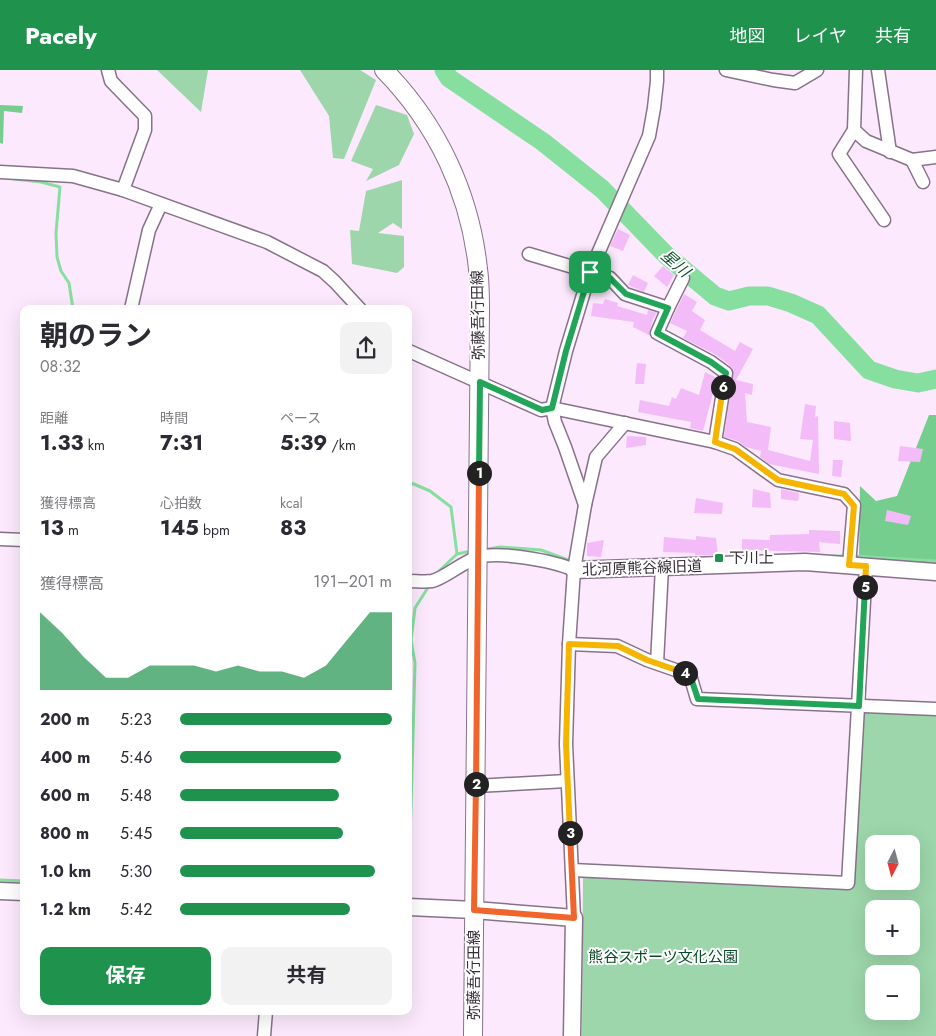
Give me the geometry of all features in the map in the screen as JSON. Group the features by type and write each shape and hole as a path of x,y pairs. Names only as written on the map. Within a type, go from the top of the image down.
{"main road":[{"name":"弥藤吾行田線","path":"384,70 402,88 425,120 458,181 471,229 478,269 480,382 473,1036"}],"street":[{"path":"108,70 111,80 145,116 145,130 123,190"},
{"path":"585,504 555,422 552,408 566,351 590,272 649,136 654,108 657,70"},
{"path":"726,70 795,83 817,70"},
{"path":"856,70 854,130 839,154 884,220"},
{"path":"878,70 890,152"},
{"path":"854,130 866,141 912,160 936,157"},
{"path":"912,160 923,182"},
{"path":"0,172 73,176 123,190 267,242 322,271 356,305"},
{"path":"132,305 149,230 161,204"},
{"path":"529,254 610,278 626,294 668,308"},
{"path":"683,278 657,333 711,362 726,373 715,442"},
{"path":"412,352 542,410 552,408 715,442 735,449 778,480 844,494 854,506 849,565"},
{"path":"412,581 434,581 460,565 478,557 489,556 543,560 561,564 574,570 585,504 596,457 625,423"},
{"path":"0,539 20,540"},
{"name":"北河原熊谷線旧道","path":"572,1036 574,918 567,781 569,644 574,570 805,562 936,572"},
{"path":"572,870 848,883 866,566"},
{"path":"657,663 662,567"},
{"path":"569,644 618,646 690,675 698,699 936,710"},
{"path":"476,786 567,781"},
{"path":"0,891 20,892"},
{"path":"412,907 574,918"},
{"path":"264,1036 266,1015"}],"green space":[{"path":"157,70 208,70 201,112"},
{"path":"300,70 360,70 376,80 344,159 333,158 329,116"},
{"path":"0,105 23,106 22,113 4,111 3,144 0,143"},
{"path":"376,105 407,115 414,134 399,165 366,181 373,169 351,161"},
{"path":"402,180 402,229 393,223 378,233 404,236 404,267 397,273 352,264 350,230 359,231 366,191"},
{"path":"929,415 936,415 936,563 859,558 860,486 876,501 897,496"},
{"name":"熊谷スポーツ文化公園","path":"860,709 936,713 936,1036 582,1036 583,874 853,888"}],"building":[{"path":"618,229 630,235 623,251 610,246"},
{"path":"663,266 674,275 667,287 654,276"},
{"path":"633,275 648,283 644,292 628,285"},
{"path":"684,294 697,302 692,311 705,320 700,330 735,351 740,342 753,349 736,380 753,384 752,395 745,393 747,422 771,427 768,450 810,461 813,440 800,439 805,404 816,406 815,417 818,416 819,474 769,464 760,457 761,451 746,447 738,441 724,437 734,370 716,355 683,338 687,331 670,323"},
{"path":"605,299 618,303 617,306 647,315 648,310 657,313 653,319 649,335 633,327 634,322 591,316 593,303 603,304"},
{"path":"637,363 646,364 644,384 635,384"},
{"path":"705,372 717,378 703,431 690,428 691,422 638,412 640,400 669,406 672,397 676,399 681,388 699,395"},
{"path":"834,421 850,423 851,441 834,439"},
{"path":"627,436 646,437 646,445 626,448"},
{"path":"900,446 923,449 920,462 898,461"},
{"path":"833,460 843,460 841,477 832,476"},
{"path":"753,489 770,493 771,508 752,507"},
{"path":"781,489 799,493 798,501 781,499"},
{"path":"696,498 723,503 722,514 694,513"},
{"path":"887,510 911,516 908,525 885,521"},
{"path":"809,530 840,531 840,544 819,542 820,552 742,550 742,539 770,540 770,535 809,534"},
{"path":"696,536 716,538 718,555 663,552 664,537 696,540"},
{"path":"604,540 601,557 587,556 587,543"}],"waterway":[{"name":"星川","path":"444,70 449,78 543,142 602,189 666,255 715,296 729,301 749,296 768,296 791,303 818,315 869,370 895,379 918,383 936,379"},
{"path":"14,179 41,182 60,187 56,233 57,257 61,271 69,283 72,305"},
{"path":"412,483 430,491 451,507 457,554"},
{"path":"482,550 500,547 541,550 571,561"},
{"path":"438,572 457,554 471,551"},
{"path":"832,556 846,556"},
{"path":"852,556 936,561"},
{"path":"412,632 415,608 429,586"},
{"path":"412,646 415,663 412,771"},
{"path":"0,880 20,881"}],"place":[{"name":"下川上","path":"719,558"}],"route":[{"path":"590,272 610,278 626,294 668,308 657,333 711,362 726,373 715,442 735,449 778,480 844,494 854,506 849,565 866,566 859,706 698,699 690,675 647,660 618,646 569,644 566,744 574,918 474,910 480,382 542,410 552,408 566,351 590,272"}]}
